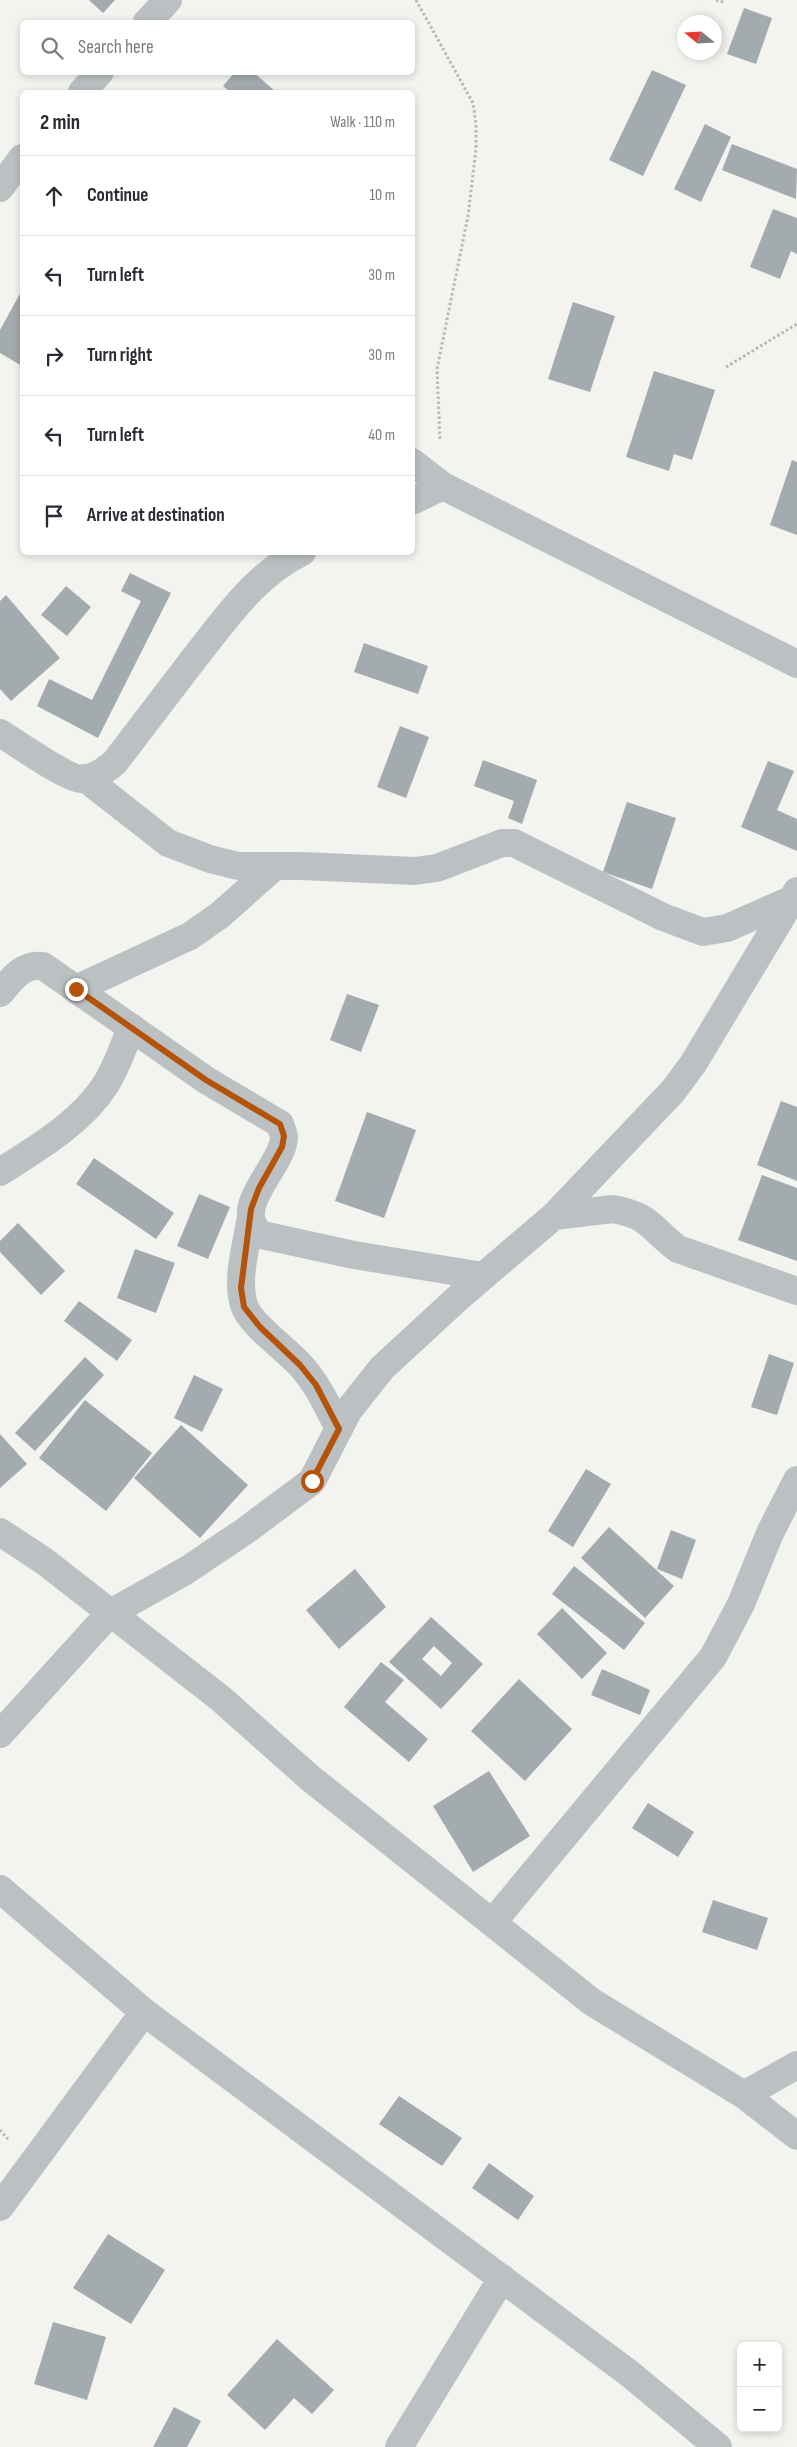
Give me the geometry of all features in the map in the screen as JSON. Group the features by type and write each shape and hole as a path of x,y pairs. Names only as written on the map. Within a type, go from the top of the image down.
{"street":[{"path":"149,20 168,0"},
{"path":"84,90 97,75"},
{"path":"0,188 20,161"},
{"path":"415,464 443,486 797,664"},
{"path":"415,500 443,486"},
{"path":"0,733 71,776 85,778 105,771 115,762 238,603 262,579 296,555"},
{"path":"85,778 168,843 210,859 238,866 415,870 437,868 502,843 514,843 662,918 703,932 727,928 795,895"},
{"path":"76,989 190,936 220,915 275,866"},
{"path":"0,1734 109,1614 187,1570 306,1486 316,1474 339,1429 360,1394 382,1368 483,1276 554,1216 673,1092 795,895"},
{"path":"0,993 21,970 33,965 47,968 206,1080 280,1124 284,1136 282,1147 259,1188 251,1209 241,1288 244,1307 260,1327 300,1365 311,1379 339,1429"},
{"path":"0,1172 83,1113 106,1084 118,1062 131,1027"},
{"path":"554,1216 605,1210 620,1211 644,1220 666,1241 678,1249 797,1292"},
{"path":"250,1222 254,1230 262,1235 354,1255 483,1276"},
{"path":"492,1923 713,1657 741,1604 770,1533 797,1480"},
{"path":"0,1532 44,1561 109,1614 220,1698 310,1778 592,2002 744,2095 797,2136"},
{"path":"0,1889 144,2012 630,2374 718,2447"},
{"path":"0,2207 144,2012"},
{"path":"744,2095 797,2064"},
{"path":"398,2447 502,2278"}],"path":[{"path":"416,0 473,103 476,124 476,149 468,216 437,369 443,486"},
{"path":"716,0 723,2"},
{"path":"726,367 797,324"}],"building":[{"path":"89,0 115,0 103,13"},
{"path":"744,8 772,18 756,64 727,54"},
{"path":"652,70 686,85 643,176 609,160"},
{"path":"232,75 256,75 274,90 228,90 223,86"},
{"path":"705,124 731,137 701,202 674,189"},
{"path":"732,144 797,169 796,199 722,170"},
{"path":"773,209 797,218 797,254 791,251 780,279 750,267"},
{"path":"20,294 20,365 0,353 0,330"},
{"path":"573,302 615,316 590,392 548,379"},
{"path":"654,371 715,390 692,460 674,454 669,471 626,457"},
{"path":"792,460 797,462 797,535 770,525"},
{"path":"130,573 171,593 98,738 37,706 49,679 92,700 141,601 121,591"},
{"path":"66,586 91,607 67,636 41,615"},
{"path":"6,595 60,658 11,701 0,689 0,601"},
{"path":"364,643 428,666 418,694 354,672"},
{"path":"400,726 429,737 406,798 377,787"},
{"path":"483,760 537,780 522,824 508,818 514,801 474,786"},
{"path":"768,761 794,771 777,810 797,819 797,851 741,827"},
{"path":"627,802 676,818 652,889 603,872"},
{"path":"347,994 379,1005 361,1052 330,1040"},
{"path":"781,1101 797,1107 797,1181 757,1165"},
{"path":"367,1112 416,1130 384,1218 335,1201"},
{"path":"94,1158 174,1213 156,1239 76,1184"},
{"path":"762,1175 797,1188 797,1261 738,1240"},
{"path":"199,1194 230,1207 208,1259 177,1246"},
{"path":"18,1223 65,1271 41,1295 0,1252 0,1241"},
{"path":"135,1249 175,1263 156,1313 117,1298"},
{"path":"79,1301 132,1340 117,1361 64,1321"},
{"path":"769,1354 794,1363 777,1415 751,1407"},
{"path":"85,1357 104,1375 35,1451 15,1433"},
{"path":"194,1375 223,1389 202,1432 174,1418"},
{"path":"85,1400 152,1453 106,1511 39,1458"},
{"path":"181,1425 248,1485 200,1538 134,1478"},
{"path":"0,1434 27,1464 0,1488"},
{"path":"586,1469 611,1484 573,1547 548,1531"},
{"path":"609,1527 674,1586 645,1618 581,1558"},
{"path":"671,1530 696,1540 682,1579 657,1569"},
{"path":"574,1566 645,1623 624,1650 552,1594"},
{"path":"355,1569 386,1607 339,1649 306,1610"},
{"path":"562,1608 607,1653 582,1679 537,1634"},
{"path":"431,1617 483,1664 441,1709 389,1662","holes":["434,1646 452,1663 441,1676 422,1659"]},
{"path":"381,1662 404,1680 385,1702 428,1739 409,1762 344,1707"},
{"path":"602,1669 650,1690 640,1715 591,1695"},
{"path":"519,1679 572,1729 525,1781 471,1731"},
{"path":"489,1771 530,1836 473,1872 433,1806"},
{"path":"648,1803 694,1832 678,1857 632,1828"},
{"path":"713,1900 768,1918 757,1950 702,1932"},
{"path":"399,2096 462,2138 442,2166 379,2124"},
{"path":"489,2163 534,2196 518,2220 472,2188"},
{"path":"108,2234 165,2270 131,2324 73,2288"},
{"path":"53,2322 106,2337 87,2400 34,2384"},
{"path":"277,2339 334,2390 312,2414 294,2398 265,2430 227,2395"},
{"path":"174,2407 201,2421 187,2447 153,2447"}],"route":[{"path":"76,989 159,1045 206,1080 265,1113 280,1124 284,1136 282,1147 259,1188 251,1209 241,1288 244,1307 260,1327 300,1365 316,1385 339,1429 312,1481"}]}
